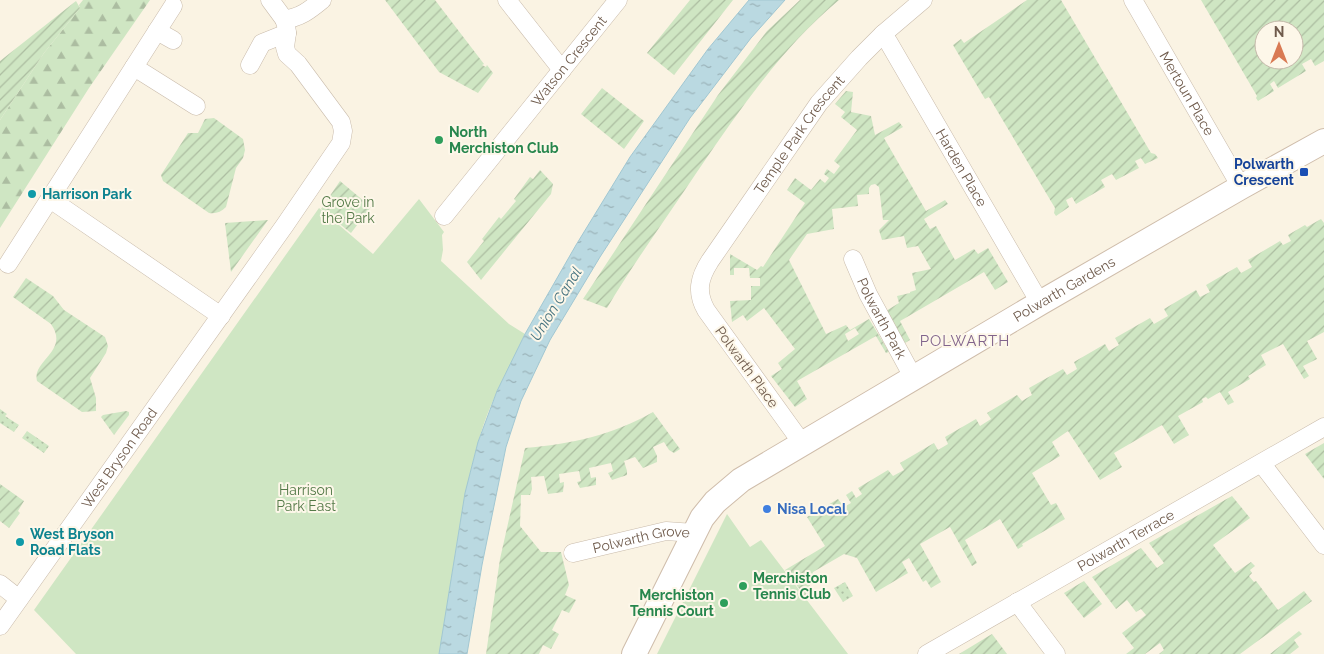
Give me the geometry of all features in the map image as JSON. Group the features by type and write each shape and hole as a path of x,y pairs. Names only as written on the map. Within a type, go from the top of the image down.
{"street":[{"path":"270,0 285,26"},
{"path":"250,65 262,43 285,26 291,19 304,13 322,0"},
{"path":"507,0 562,70"},
{"name":"Watson Crescent","path":"444,216 618,0"},
{"name":"Temple Park Crescent","path":"699,289 705,269 808,117 830,90 883,34 924,0"},
{"name":"Mertoun Place","path":"1133,0 1241,187"},
{"path":"8,264 14,244 50,199 173,6"},
{"name":"West Bryson Road","path":"0,626 221,316 341,143 343,131 341,122 303,79 287,54 285,26"},
{"path":"157,31 173,40"},
{"name":"Harden Place","path":"883,34 890,42 1040,303"},
{"path":"134,67 196,106"},
{"name":"Polwarth Gardens","path":"694,532 707,511 741,480 1040,303 1241,187 1324,142"},
{"path":"50,199 104,232 129,258 174,279 221,316"},
{"name":"Polwarth Park","path":"853,259 868,294 913,377"},
{"name":"Polwarth Place","path":"699,289 706,310 802,443"},
{"name":"Polwarth Terrace","path":"927,654 1324,427"},
{"path":"1262,464 1324,545"},
{"name":"Polwarth Grove","path":"573,553 666,531 694,532 634,654"},
{"path":"0,584 19,599"},
{"path":"1017,602 1056,654"}],"green space":[{"path":"83,0 150,0 89,88 0,228 0,120 44,53 80,8 79,5"},
{"path":"385,0 435,0 484,64 482,65 486,67 487,65 493,73 478,93 439,72"},
{"path":"690,0 733,0 674,75 647,53"},
{"path":"800,0 839,0 798,39 745,103 651,239 607,308 583,299 718,95 767,31"},
{"path":"1027,0 1061,0 1151,153 1155,154 1158,158 1145,164 1141,158 1135,161 1139,168 1116,180 1112,174 1101,180 1105,187 1076,204 1072,197 1066,200 1069,207 1056,216 1054,213 1055,208 989,97 985,99 953,45 961,39 964,43"},
{"path":"1201,0 1324,0 1324,61 1315,66 1311,59 1304,63 1304,20 1254,20 1254,70 1304,70 1304,68 1306,71 1278,88 1274,81 1270,84 1274,91 1258,101 1257,96"},
{"path":"76,1 80,8 44,53 0,120 0,61"},
{"path":"602,88 644,121 624,149 581,114"},
{"path":"846,91 853,92 851,112 871,116 875,135 899,122 903,127 884,138 926,211 945,200 948,204 924,219 930,229 936,226 955,260 974,249 978,254 988,248 1008,282 995,290 984,272 900,321 910,340 905,343 886,311 899,303 897,296 916,290 912,273 931,269 918,246 907,248 904,236 882,240 879,230 889,220 883,220 879,187 875,184 871,185 869,194 857,195 858,206 832,209 834,229 807,234 789,260 826,334 846,325 850,330 869,319 889,352 886,353 876,336 797,381 807,399 795,407 771,376 782,369 778,363 795,349 764,308 747,321 743,315 732,322 730,301 751,300 751,286 760,286 760,278 750,278 749,268 734,268 734,275 730,275 730,254 757,270 761,266 763,267 805,203 787,190 795,178 811,190 820,179 825,183 829,178 824,174 827,169 834,174 840,166 834,161 857,130 841,117 845,112 835,104","holes":["855,328 859,334 848,341 845,334"]},
{"path":"214,118 243,139 245,150 243,158 236,168 226,207 218,212 209,213 163,181 161,175 188,133 198,133 205,119"},
{"path":"540,170 553,184 551,194 481,280 467,262 484,241 482,239 499,217 501,219 516,201 514,199 530,177 533,179"},
{"name":"Grove in the Park","path":"340,181 371,207 351,233 321,209"},
{"name":"Harrison Park East","path":"419,199 444,232 442,235 443,250 441,261 509,324 525,334 493,401 482,429 471,469 439,654 76,654 34,610 319,208 373,254"},
{"path":"1321,219 1324,223 1324,332 1307,341 1317,359 1303,366 1309,376 1304,379 1283,344 1261,355 1266,365 1248,376 1250,379 1228,392 1234,402 1228,405 1220,392 1208,399 1206,397 1202,399 1203,402 1178,416 1189,435 1174,444 1162,425 1114,453 1122,467 1100,480 1068,431 1052,442 1060,456 1032,473 1051,505 1056,503 1065,519 1022,544 1023,546 1018,549 1000,519 965,540 977,563 972,566 950,527 920,544 941,582 931,588 926,580 923,582 909,558 902,562 908,573 876,592 857,558 844,554 813,572 807,599 785,570 825,546 807,517 838,499 844,507 851,503 846,495 852,491 856,498 862,494 858,488 888,470 893,476 904,470 900,463 934,443 938,450 948,444 945,437 976,419 980,426 991,419 987,413 1017,395 1022,401 1032,395 1029,388 1063,369 1067,375 1077,369 1074,362 1105,344 1109,351 1119,345 1115,338 1150,318 1154,324 1168,316 1164,309 1196,290 1200,297 1210,292 1206,285 1237,267 1241,273 1252,267 1248,260 1280,241 1283,245 1291,241 1288,235 1305,225 1307,227"},
{"path":"268,220 231,272 225,223"},
{"path":"26,278 53,296 64,310 105,337 108,346 106,353 90,378 96,398 96,411 82,412 37,381 40,367 54,348 56,333 51,324 13,297"},
{"path":"0,409 7,414 5,416 19,425 14,432 0,423"},
{"path":"126,411 129,412 129,415 114,435 101,417"},
{"path":"653,412 680,449 674,453 669,450 664,442 653,447 657,456 657,462 643,468 635,457 624,461 627,475 612,480 608,473 613,471 611,463 589,468 591,478 596,477 596,485 580,488 577,482 581,481 579,471 559,474 560,483 564,482 563,492 548,494 544,476 531,477 532,489 530,495 521,495 520,526 541,552 561,552 569,585 565,595 576,600 569,613 562,610 552,630 559,634 551,649 543,645 539,654 486,654 500,559 525,448 559,444 591,437 623,427"},
{"path":"27,431 49,446 44,453 22,438"},
{"path":"1324,443 1324,479 1305,454"},
{"path":"0,484 24,501 18,511 20,513 9,528 0,521"},
{"path":"1232,496 1250,518 1213,545 1235,573 1251,562 1255,566 1250,570 1252,573 1249,576 1254,582 1256,581 1278,610 1304,591 1312,601 1240,654 1159,654 1164,650 1160,643 1145,654 1126,654 1134,648 1122,633 1146,615 1141,609 1136,612 1127,600 1116,609 1092,577 1141,548 1157,568 1164,563 1149,543"},
{"name":"Merchiston Tennis Club","path":"727,514 750,547 761,540 848,654 657,654"},
{"path":"1084,581 1102,604 1084,618 1064,593"},
{"path":"845,582 853,596 843,602 834,588"},
{"path":"1299,631 1302,634 1294,640 1299,647 1290,654 1270,654"},
{"path":"992,634 1007,654 959,654"}],"water":[{"name":"Union Canal","path":"749,0 785,0 751,38 690,118 600,257 550,340 521,401 506,447 482,565 467,654 439,654 465,493 478,442 497,391 525,334 576,245 630,157 708,49"}],"place":[{"name":"North Merchiston Club","path":"439,140"},
{"name":"Polwarth Crescent","path":"1304,172"},
{"name":"Harrison Park","path":"32,194"},
{"name":"Nisa Local","path":"767,509"},
{"name":"West Bryson Road Flats","path":"20,542"},
{"name":"Merchiston Tennis Club","path":"743,586"},
{"name":"Merchiston Tennis Court","path":"724,603"}],"district":[{"name":"POLWARTH","path":"965,341"}]}
